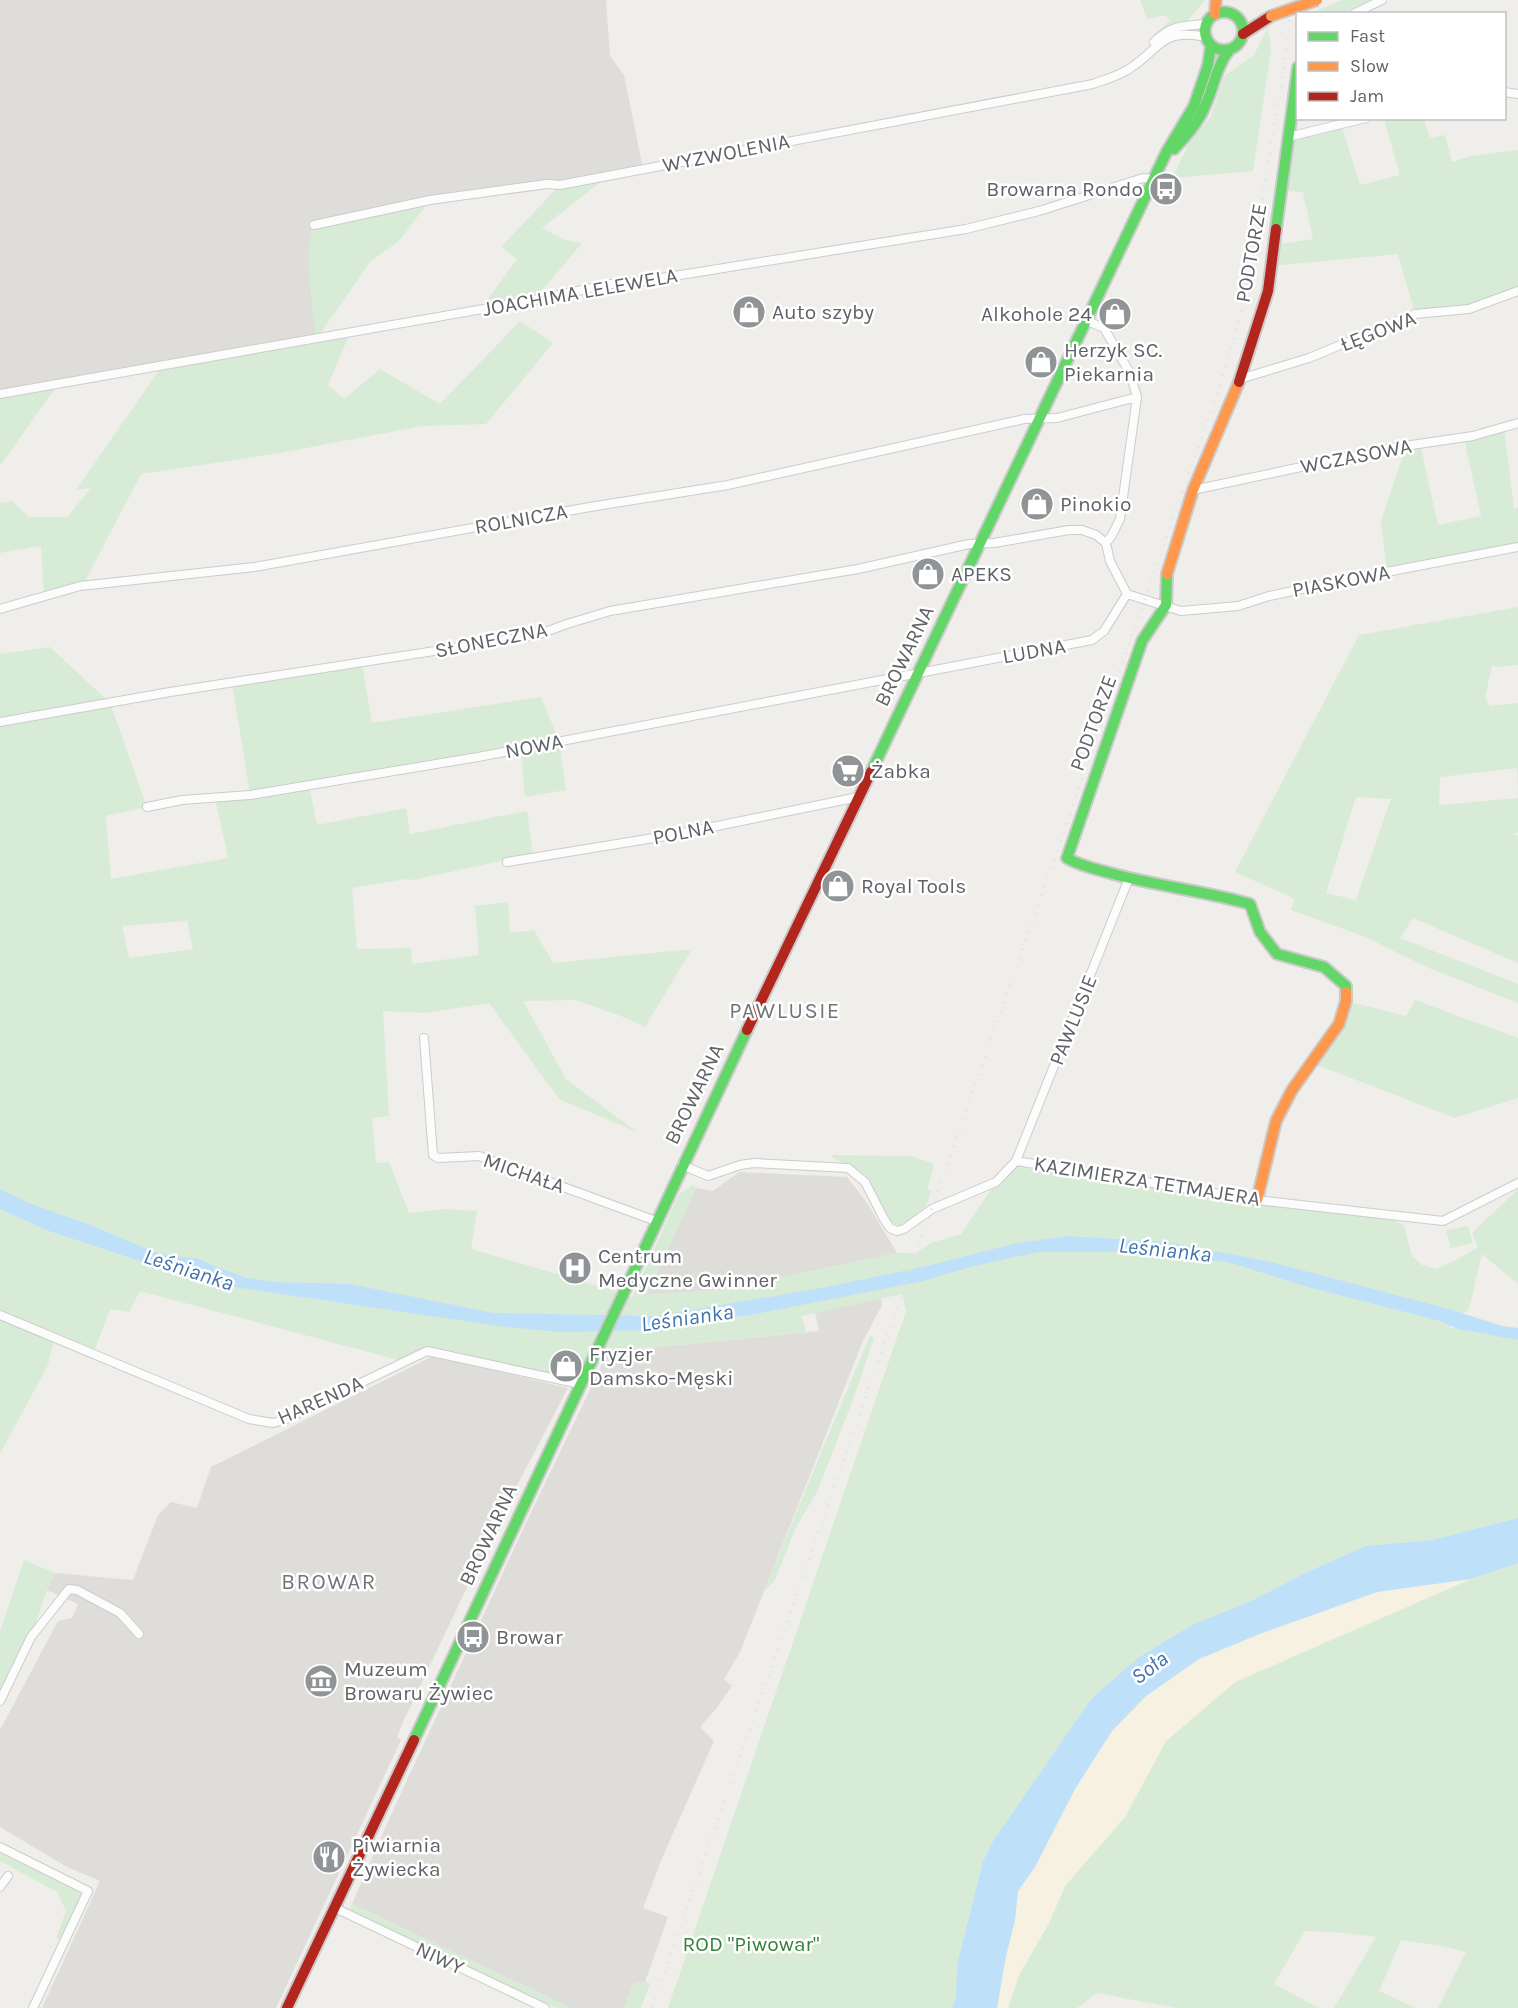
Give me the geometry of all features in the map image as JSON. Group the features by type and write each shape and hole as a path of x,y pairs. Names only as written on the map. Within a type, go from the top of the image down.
{"street":[{"path":"1215,14 1216,0"},
{"path":"1226,0 1231,13 1240,22 1243,34"},
{"path":"1240,22 1271,16 1317,0"},
{"path":"1357,12 1382,0"},
{"path":"1231,13 1215,14 1206,24 1208,41 1220,50 1230,49 1238,43 1243,34 1271,16"},
{"name":"WYZWOLENIA","path":"1134,66 1150,46 1169,30 1183,25 1206,24"},
{"name":"WYZWOLENIA","path":"314,225 430,200 547,184 560,185 1093,84 1123,74 1163,40 1170,37 1189,34 1208,41"},
{"name":"BROWARNA","path":"287,2008 682,1165 1167,151 1197,101 1208,65 1208,41"},
{"name":"BROWARNA","path":"1157,174 1200,116 1210,96 1217,68 1230,49"},
{"name":"PODTORZE","path":"1257,1200 1276,1121 1292,1090 1339,1024 1346,1001 1346,986 1324,966 1277,954 1260,932 1250,904 1222,896 1129,878 1067,858 1142,641 1166,606 1167,570 1193,490 1240,380 1268,291 1296,81"},
{"path":"1288,137 1358,120"},
{"name":"JOACHIMA LELEWELA","path":"0,394 616,284 966,229 1039,211 1157,174"},
{"name":"ŁĘGOWA","path":"1240,380 1309,358 1415,314 1470,309 1518,291"},
{"path":"1087,321 1104,328 1130,373 1137,397 1120,519 1106,543 1110,561 1127,594 1166,606"},
{"path":"1040,419 1058,418 1137,397"},
{"name":"ROLNICZA","path":"0,609 81,586 254,567 590,507 728,485 1006,422 1040,419"},
{"name":"WCZASOWA","path":"1193,490 1391,448 1473,436 1518,423"},
{"name":"SŁONECZNA","path":"0,722 170,692 537,635 610,612 858,569 960,546 1069,530 1082,530 1096,535 1106,543"},
{"name":"PIASKOWA","path":"1166,606 1181,611 1238,606 1269,596 1316,586 1518,547"},
{"name":"LUDNA","path":"918,672 1092,640 1104,631 1127,594"},
{"name":"NOWA","path":"147,807 182,800 250,795 467,759 918,672"},
{"name":"POLNA","path":"507,862 678,834 858,797"},
{"name":"PAWLUSIE","path":"1016,1161 1129,878"},
{"name":"MICHAŁA","path":"424,1038 431,1152 435,1157 479,1156 656,1221"},
{"name":"KAZIMIERZA TETMAJERA","path":"682,1165 708,1176 740,1165 754,1163 848,1168 865,1182 890,1228 897,1231 904,1229 932,1209 996,1182 1016,1161 1257,1200 1443,1221 1518,1183"},
{"name":"HARENDA","path":"0,1315 249,1419 273,1423 284,1420 427,1351 580,1384"},
{"path":"0,1701 31,1637 69,1589 77,1590 120,1613 139,1634"},
{"path":"0,1846 88,1891 33,2008"},
{"path":"0,1887 8,1876"},
{"name":"NIWY","path":"335,1908 545,2008"}],"shaded area":[{"path":"0,0 606,0 610,56 624,75 643,169 560,185 430,200 315,225 317,339 0,394"},
{"path":"739,1172 847,1177 867,1203 897,1253 722,1290 646,1295 696,1188 713,1191"},
{"path":"881,1298 882,1305 863,1341 740,1652 724,1679 732,1686 700,1727 714,1741 663,1856 643,1908 668,1917 645,1982 634,1983 624,2008 571,2008 352,1904 525,1525 608,1352 819,1331 815,1312"},
{"path":"433,1356 568,1388 499,1520 404,1720 397,1737 401,1740 276,2008 42,2008 100,1881 67,1867 0,1827 0,1730 58,1621 72,1618 78,1604 47,1590 55,1573 133,1580 158,1515 171,1502 197,1508 211,1467"}],"green space":[{"path":"1140,0 1205,0 1187,21 1172,24 1153,35 1170,21 1166,15 1147,19"},
{"path":"1342,0 1370,0 1344,12 1314,12"},
{"path":"1268,27 1271,50 1253,171 1172,178 1188,145 1211,116 1224,76 1254,55"},
{"path":"1384,120 1424,120 1430,138 1445,135 1452,162 1471,156 1518,150 1518,291 1469,309 1415,314 1398,254 1271,266 1274,245 1313,239 1303,192 1281,191 1288,137 1341,124 1360,185 1400,175"},
{"path":"608,176 542,228 565,240 582,243 534,300 480,310 517,259 501,247 560,185"},
{"path":"430,200 399,241 371,261 317,338 350,333 328,385 344,399 380,369 440,404 520,321 553,343 486,424 422,426 280,453 141,474 84,583 44,596 41,546 0,553 0,503 12,501 29,517 67,517 91,488 76,490 162,366 316,339 309,264 309,249 314,225"},
{"path":"58,384 0,466 0,394"},
{"path":"1504,427 1514,509 1518,508 1518,547 1387,572 1381,521 1406,446 1420,444 1438,525 1481,516 1464,438"},
{"path":"1518,607 1518,665 1499,667 1492,665 1485,698 1490,706 1518,703 1518,798 1518,832 1513,834 1518,836 1518,963 1413,918 1400,938 1518,984 1518,1003 1431,969 1363,936 1291,910 1295,899 1235,872 1359,635","holes":["1517,768 1518,798 1439,805 1440,777","1356,797 1391,799 1356,900 1326,893"]},
{"name":"ROD \"Piwowar\"","path":"50,647 110,703 147,807 106,816 111,879 228,858 215,798 250,794 232,683 362,663 372,723 541,697 559,741 566,790 525,797 521,749 309,785 317,825 406,808 410,834 527,811 533,854 413,880 406,879 352,888 357,949 411,948 412,964 479,955 475,906 508,902 510,933 534,930 553,963 692,949 645,1027 575,1000 523,1001 566,1079 637,1132 559,1099 489,1003 425,1013 383,1011 389,1116 372,1118 376,1163 389,1162 409,1213 446,1209 477,1211 471,1249 612,1290 632,1298 679,1194 693,1185 696,1188 647,1295 722,1290 897,1253 916,1253 931,1243 961,1234 996,1182 1016,1161 1257,1200 1381,1213 1404,1226 1412,1256 1422,1265 1437,1269 1478,1247 1472,1233 1518,1189 1518,1284 1482,1254 1469,1309 1449,1327 1518,1340 1518,1518 1432,1540 1366,1546 1307,1572 1249,1602 1192,1625 1139,1657 1091,1699 993,1841 983,1861 957,1964 956,1998 952,2008 668,2008 906,1311 902,1294 802,1316 806,1332 607,1352 593,1358 580,1384 427,1351 402,1361 140,1291 129,1312 110,1309 93,1354 54,1338 48,1365 0,1454 0,654","holes":["187,921 193,949 129,958 122,926"]},
{"path":"1415,1000 1518,1038 1518,1098 1455,1118 1312,1063 1346,1001 1406,1016"},
{"path":"831,1155 912,1156 934,1164 927,1190 931,1191 926,1206 902,1226 894,1224 888,1219 864,1174"},
{"path":"1468,1226 1473,1243 1451,1248 1446,1230"},
{"path":"870,1335 874,1338 818,1490 796,1527 775,1580 763,1593"},
{"path":"24,1560 55,1573 31,1637 0,1701 0,1631"},
{"path":"1518,1563 1518,2008 1438,2008 1466,1952 1401,1940 1379,1991 1415,2008 1334,2008 1376,1937 1305,1931 1274,1984 1319,2008 1176,2008 1097,1993 1077,2008 1008,2008 1019,1975 1049,1923 1065,1886 1125,1817 1166,1741 1235,1682 1471,1579"},
{"path":"0,1847 88,1891 66,1940 56,1939 66,1911 57,1892 0,1861"},
{"path":"352,1904 571,2008 557,2008 349,1910"},
{"path":"634,1983 650,1983 641,2008 624,2008"}],"sand":[{"path":"1471,1579 1235,1682 1166,1741 1125,1817 1065,1886 1049,1923 1019,1975 1008,2008 997,2008 1015,1920 1018,1891 1035,1867 1075,1789 1112,1731 1146,1696 1199,1659 1262,1633 1377,1592"}],"water":[{"name":"Leśnianka","path":"0,1189 31,1204 93,1226 159,1254 200,1259 247,1278 275,1282 350,1284 494,1313 657,1316 816,1289 923,1267 1013,1244 1067,1236 1168,1242 1267,1261 1449,1309 1502,1326 1518,1328 1518,1340 1458,1329 1440,1321 1308,1287 1228,1262 1128,1252 1039,1252 978,1265 923,1281 756,1314 650,1330 560,1332 499,1326 207,1283 49,1231 0,1209"},
{"name":"Soła","path":"1518,1518 1518,1563 1471,1579 1377,1592 1262,1633 1199,1659 1146,1696 1112,1731 1075,1789 1035,1867 1018,1891 1015,1920 997,2008 952,2008 956,1998 957,1964 983,1861 993,1841 1091,1699 1139,1657 1192,1625 1249,1602 1307,1572 1366,1546 1432,1540"}],"railway":[{"path":"652,2008 1222,379 1239,322 1251,268 1283,73 1292,0"}],"traffic: fast":[{"path":"1224,12 1237,18 1243,31 1237,44 1224,50 1211,44 1205,31 1211,18 1224,12"},
{"path":"871,772 1167,151 1194,106 1208,65 1211,45"},
{"path":"1174,149 1199,118 1221,62 1230,49"},
{"path":"1276,229 1296,82"},
{"path":"1167,574 1166,605 1142,641 1067,858 1088,867 1127,878 1250,904 1260,932 1277,954 1324,967 1346,986 1346,992"},
{"path":"414,1740 747,1030"}],"traffic: slow":[{"path":"1215,14 1216,0"},
{"path":"1271,16 1317,0"},
{"path":"1167,574 1193,490 1239,382"},
{"path":"1257,1200 1276,1121 1292,1090 1339,1024 1346,1001 1346,992"}],"traffic: jam":[{"path":"1243,34 1271,16"},
{"path":"1239,382 1268,291 1276,229"},
{"path":"747,1030 871,772"},
{"path":"287,2008 414,1740"}],"place":[{"name":"Browarna Rondo","path":"1166,189"},
{"name":"Auto szyby","path":"749,312"},
{"name":"Alkohole 24","path":"1115,314"},
{"name":"Herzyk SC. Piekarnia","path":"1041,362"},
{"name":"Pinokio","path":"1037,504"},
{"name":"APEKS","path":"928,574"},
{"name":"Żabka","path":"848,771"},
{"name":"Royal Tools","path":"838,886"},
{"name":"Centrum Medyczne Gwinner","path":"575,1268"},
{"name":"Fryzjer Damsko-Męski","path":"566,1366"},
{"name":"Browar","path":"473,1637"},
{"name":"Muzeum Browaru Żywiec","path":"321,1681"},
{"name":"Piwiarnia Żywiecka","path":"329,1857"}],"district":[{"name":"PAWLUSIE","path":"785,1010"},
{"name":"BROWAR","path":"329,1581"}]}
